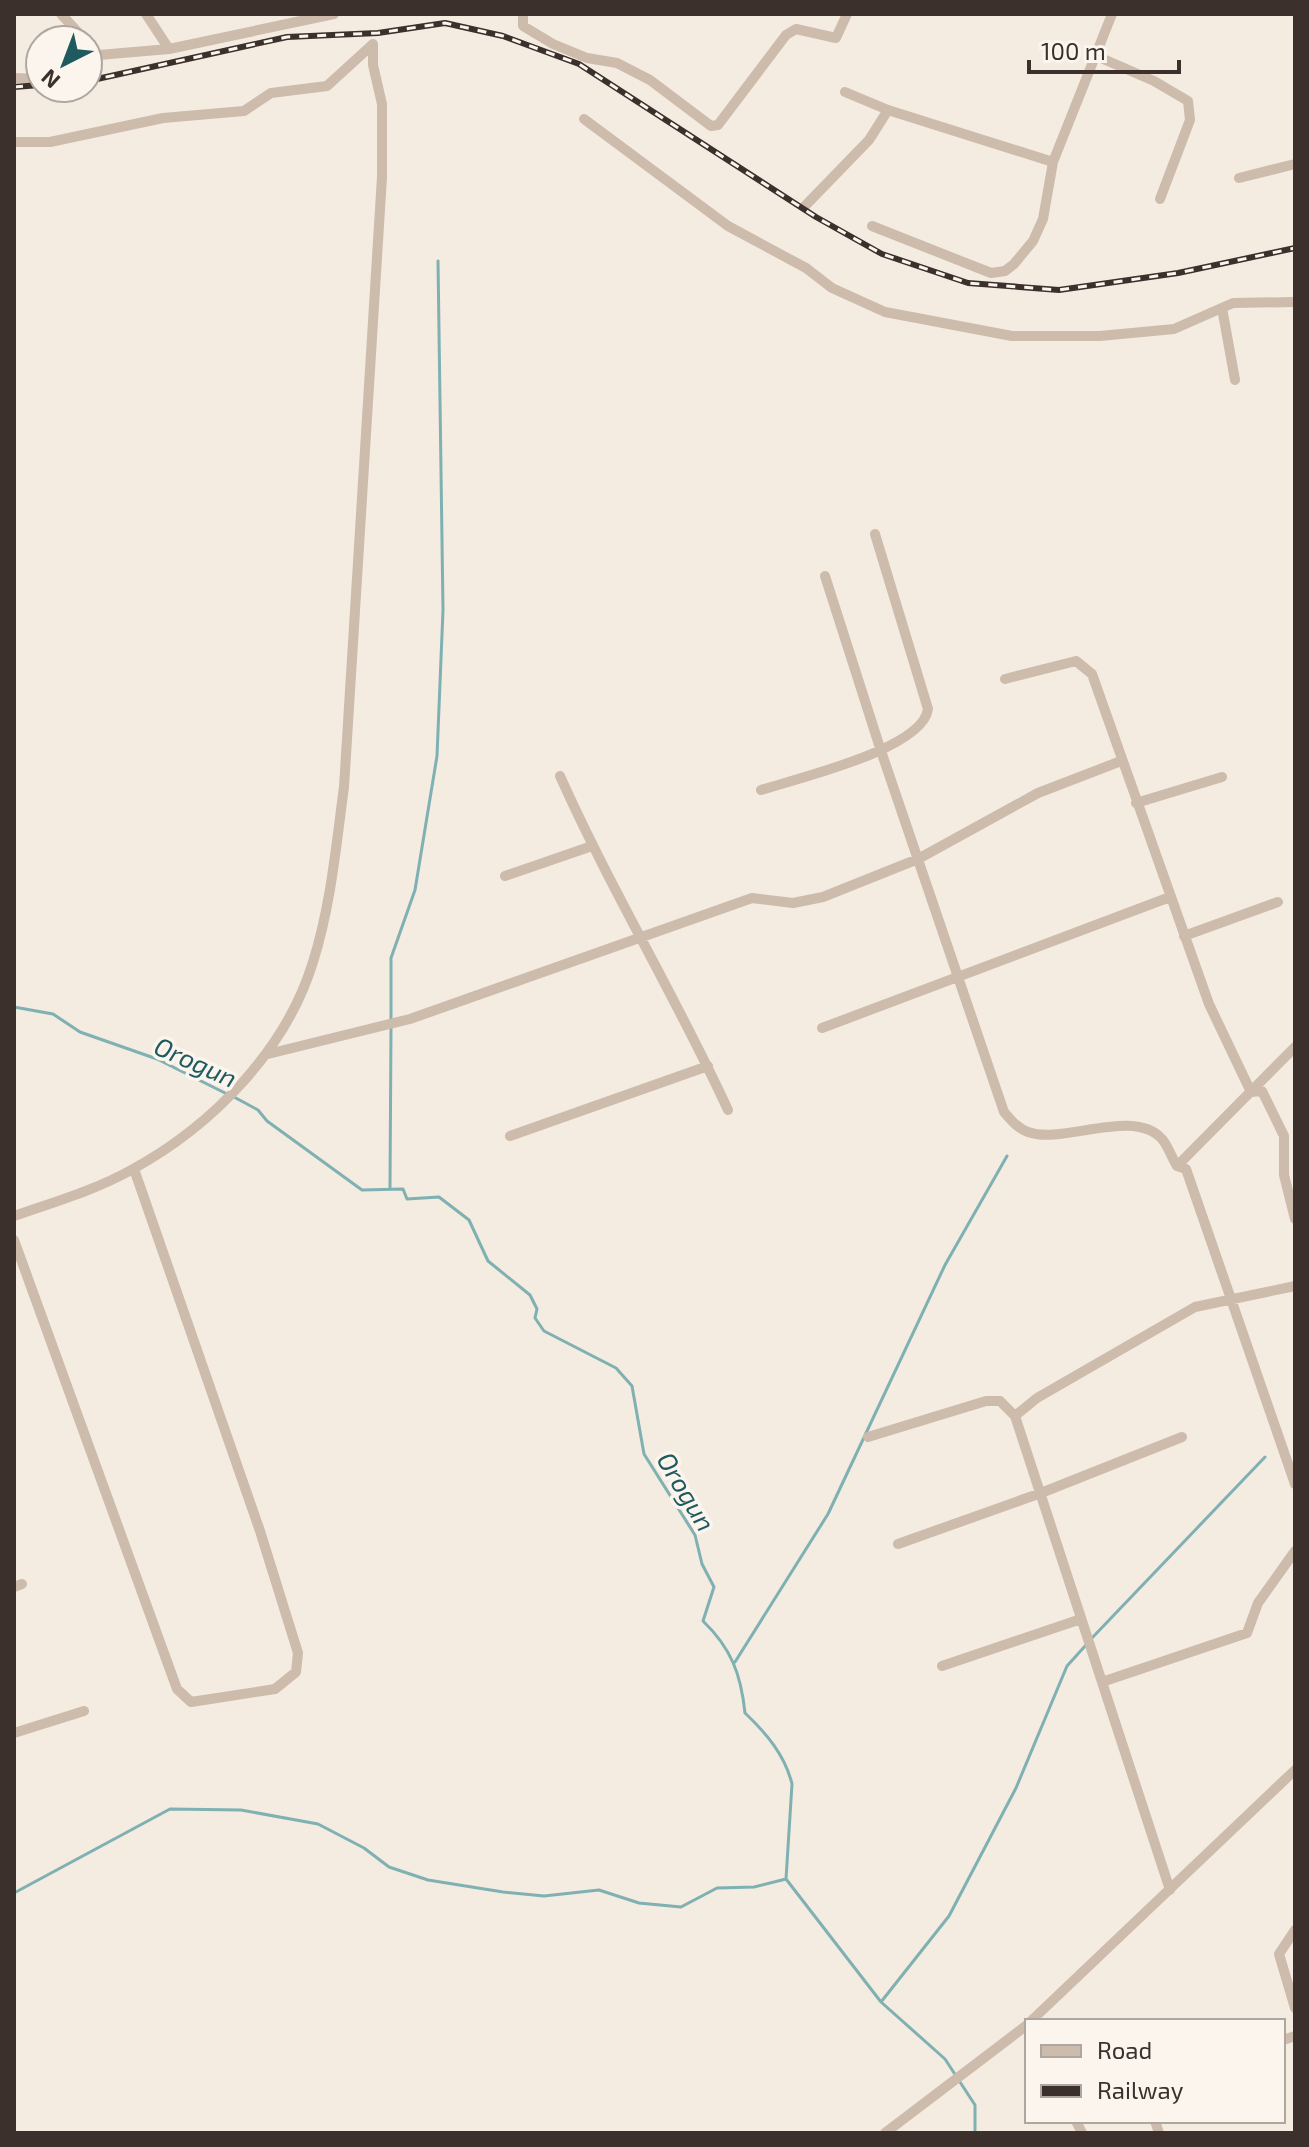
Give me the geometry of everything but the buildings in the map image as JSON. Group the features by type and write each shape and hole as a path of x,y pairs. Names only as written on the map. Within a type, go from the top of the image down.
{"street":[{"path":"146,14 169,49"},
{"path":"104,55 169,49 286,19 334,14"},
{"path":"523,14 523,26 534,35 587,58 617,63 639,74 713,126 786,35 796,29 836,38 847,14"},
{"path":"872,226 991,273 1005,271 1033,241 1043,219 1053,162 1112,14"},
{"path":"14,142 50,142 163,118 244,111 271,93 327,86 373,44 373,65 382,104 382,177 366,390 344,787 322,932 296,1003 268,1054 187,1133 134,1169 14,1216"},
{"path":"1094,55 1154,81 1188,101 1190,120 1160,199"},
{"path":"845,92 888,110 1053,162"},
{"path":"804,207 869,140 888,110"},
{"path":"584,119 728,226 795,262 841,293 885,312 1012,336 1100,336 1174,329 1233,303 1295,302"},
{"path":"1239,178 1295,164"},
{"path":"1222,308 1235,380"},
{"path":"761,790 881,751 917,732 924,723 928,709 875,534"},
{"path":"825,576 1004,1112 1016,1125 1039,1134 1123,1126 1149,1130 1162,1139 1177,1166 1186,1169 1295,1484"},
{"path":"1005,679 1064,661 1076,661 1092,674 1209,1004 1251,1092"},
{"path":"268,1054 410,1019 752,898 793,903 823,897 918,859 1038,793 1121,761"},
{"path":"560,776 592,846 642,937 728,1110"},
{"path":"1136,803 1222,777"},
{"path":"505,876 592,846"},
{"path":"822,1028 959,979 1170,897"},
{"path":"1184,936 1278,902"},
{"path":"1177,1166 1295,1047"},
{"path":"510,1136 708,1066"},
{"path":"1251,1092 1262,1091 1284,1136 1284,1175 1295,1219"},
{"path":"14,1240 177,1689 191,1702 275,1689 296,1672 298,1653 260,1531 134,1169"},
{"path":"1015,1416 1037,1398 1118,1354 1168,1319 1195,1307 1295,1286"},
{"path":"868,1437 986,1401 1000,1401 1015,1416 1170,1890"},
{"path":"898,1544 1041,1493 1182,1437"},
{"path":"1102,1682 1247,1633 1258,1603 1295,1551"},
{"path":"942,1666 1081,1619"},
{"path":"14,1733 84,1711"},
{"path":"1033,2019 1295,1770"},
{"path":"1295,1930 1279,1954 1295,2008"},
{"path":"885,2133 1025,2026"}],"waterway":[{"path":"391,1019 391,958 415,890 437,756 443,610 438,261"},
{"name":"Orogun","path":"14,1007 53,1014 80,1032 157,1059 227,1094"},
{"path":"390,1187 391,1027"},
{"name":"Orogun","path":"234,1097 258,1110 267,1121 362,1190 403,1189 407,1199 439,1197 469,1220 488,1261 530,1295 537,1309 535,1318 544,1331 616,1368 632,1386 644,1454 695,1535 702,1564 714,1587 703,1621 721,1641 733,1662 745,1713 774,1745 789,1773 792,1784 786,1879 881,2002 945,2059 975,2105 975,2133"},
{"path":"735,1662 828,1514 945,1265 1007,1156"},
{"path":"1091,1639 1265,1457"},
{"path":"881,2002 949,1916 1016,1788 1067,1666 1086,1645"},
{"path":"14,1893 170,1809 241,1810 318,1824 364,1848 389,1867 428,1880 503,1892 544,1896 599,1890 639,1903 681,1907 717,1888 754,1887 786,1879"}],"railway":[{"path":"104,77 287,37 378,33 445,23 503,36 579,64 816,217 882,254 968,283 1059,290 1178,273 1295,248"},
{"path":"14,87 24,86"}]}
